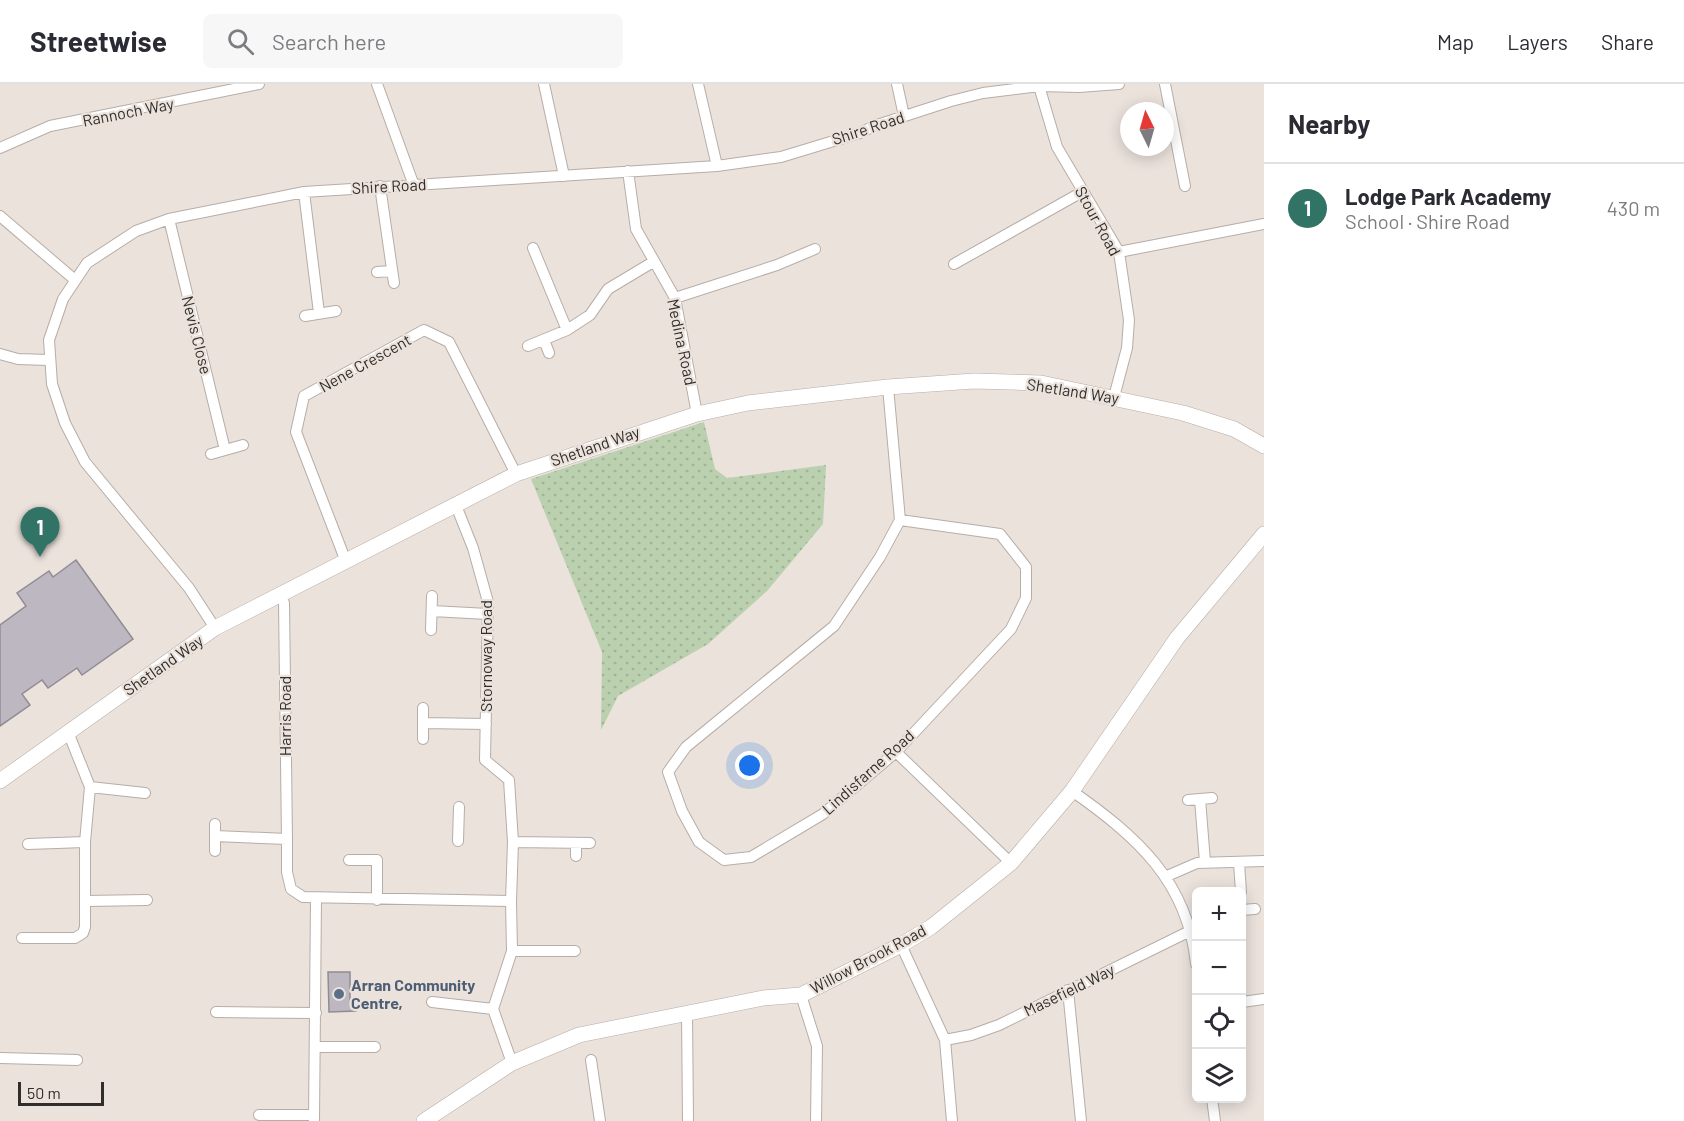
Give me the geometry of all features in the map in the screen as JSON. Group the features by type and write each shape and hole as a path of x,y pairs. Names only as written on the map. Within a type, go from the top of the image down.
{"street":[{"name":"Rannoch Way","path":"0,148 50,126 258,84"},
{"path":"377,84 413,183"},
{"path":"544,84 564,176"},
{"path":"698,84 717,166"},
{"path":"897,84 904,116"},
{"name":"Shire Road","path":"214,628 189,588 85,462 65,423 48,360 53,320 87,262 107,248 136,231 169,219 304,192 413,183 717,166 781,157 974,95 1039,86 1079,87 1119,84"},
{"path":"1165,84 1185,186"},
{"name":"Stour Road","path":"1039,86 1057,147 1119,252 1129,320 1126,348 1114,397"},
{"name":"Medina Road","path":"628,171 636,229 675,298 697,414"},
{"path":"380,186 393,283"},
{"path":"304,192 319,313"},
{"path":"954,264 1082,192"},
{"path":"0,216 75,280"},
{"name":"Nevis Close","path":"169,219 225,450"},
{"path":"1119,252 1264,224"},
{"path":"533,248 567,330"},
{"path":"675,298 777,265 815,249"},
{"path":"528,346 567,330 590,315 608,289 653,262"},
{"path":"377,272 392,271"},
{"path":"305,316 336,311"},
{"name":"Nene Crescent","path":"345,559 296,432 304,396 424,330 449,342 516,474"},
{"path":"544,340 549,353"},
{"path":"0,354 18,359 48,360"},
{"name":"Shetland Way","path":"0,781 214,628 345,559 516,474 697,414 748,403 888,387 974,381 1041,383 1114,397 1234,429 1264,446"},
{"path":"888,387 900,520"},
{"path":"212,454 243,445"},
{"name":"Stornoway Road","path":"455,503 480,570 488,602 485,760 509,780 513,842"},
{"name":"Lindisfarne Road","path":"900,520 1000,534 1026,567 1026,598 1011,629 896,752 823,814 751,857 724,860 699,842 682,811 668,772 686,747 834,626 880,557 900,520"},
{"name":"Willow Brook Road","path":"424,1121 512,1063 579,1035 763,998 801,995 902,945 931,927 1011,863 1072,791 1177,638 1262,540"},
{"name":"Harris Road","path":"279,595 284,603 287,872 291,889 303,897 316,898 511,901"},
{"path":"431,630 432,596"},
{"path":"432,611 488,614"},
{"path":"423,708 423,739"},
{"path":"423,723 486,724"},
{"path":"22,938 80,936 85,927 85,842 90,787 68,732"},
{"path":"896,752 1011,863"},
{"path":"90,787 145,793"},
{"path":"1072,791 1118,824 1147,851 1167,876 1192,941"},
{"path":"1188,800 1212,798"},
{"path":"1200,799 1205,862"},
{"path":"458,841 459,807"},
{"path":"215,824 215,851"},
{"path":"215,836 287,839"},
{"path":"28,844 85,842"},
{"path":"512,1063 493,1009 512,951 513,842 590,843"},
{"path":"576,843 576,856"},
{"path":"349,860 377,860 377,900"},
{"path":"1167,876 1205,862 1264,861"},
{"path":"1239,863 1241,887"},
{"path":"259,1115 314,1118 316,898"},
{"path":"86,901 147,900"},
{"path":"1246,910 1255,909"},
{"name":"Masefield Way","path":"945,1040 971,1035 999,1025 1190,931"},
{"path":"902,945 945,1040 952,1121"},
{"path":"512,951 575,951"},
{"path":"1068,990 1081,1121"},
{"path":"801,995 817,1046 816,1121"},
{"path":"1246,1001 1264,999"},
{"path":"432,1002 493,1009"},
{"path":"216,1012 316,1013"},
{"path":"687,1012 688,1121"},
{"path":"315,1047 375,1047"},
{"path":"0,1058 77,1060"},
{"path":"591,1060 600,1121"},
{"path":"1213,1103 1215,1121"}],"green space":[{"path":"704,422 715,469 727,478 826,465 823,524 767,591 708,644 618,696 601,730 602,652 531,479"}],"building":[{"path":"76,560 133,639 82,675 77,668 48,688 42,680 22,694 30,705 0,726 0,625 26,606 17,593 49,571 53,577"},
{"name":"Arran Community Centre,","path":"328,972 350,972 350,1000 356,1000 356,1011 329,1012"}],"place":[{"name":"Lodge Park Academy","path":"40,557"},
{"name":"Arran Community Centre,","path":"339,994"}]}
